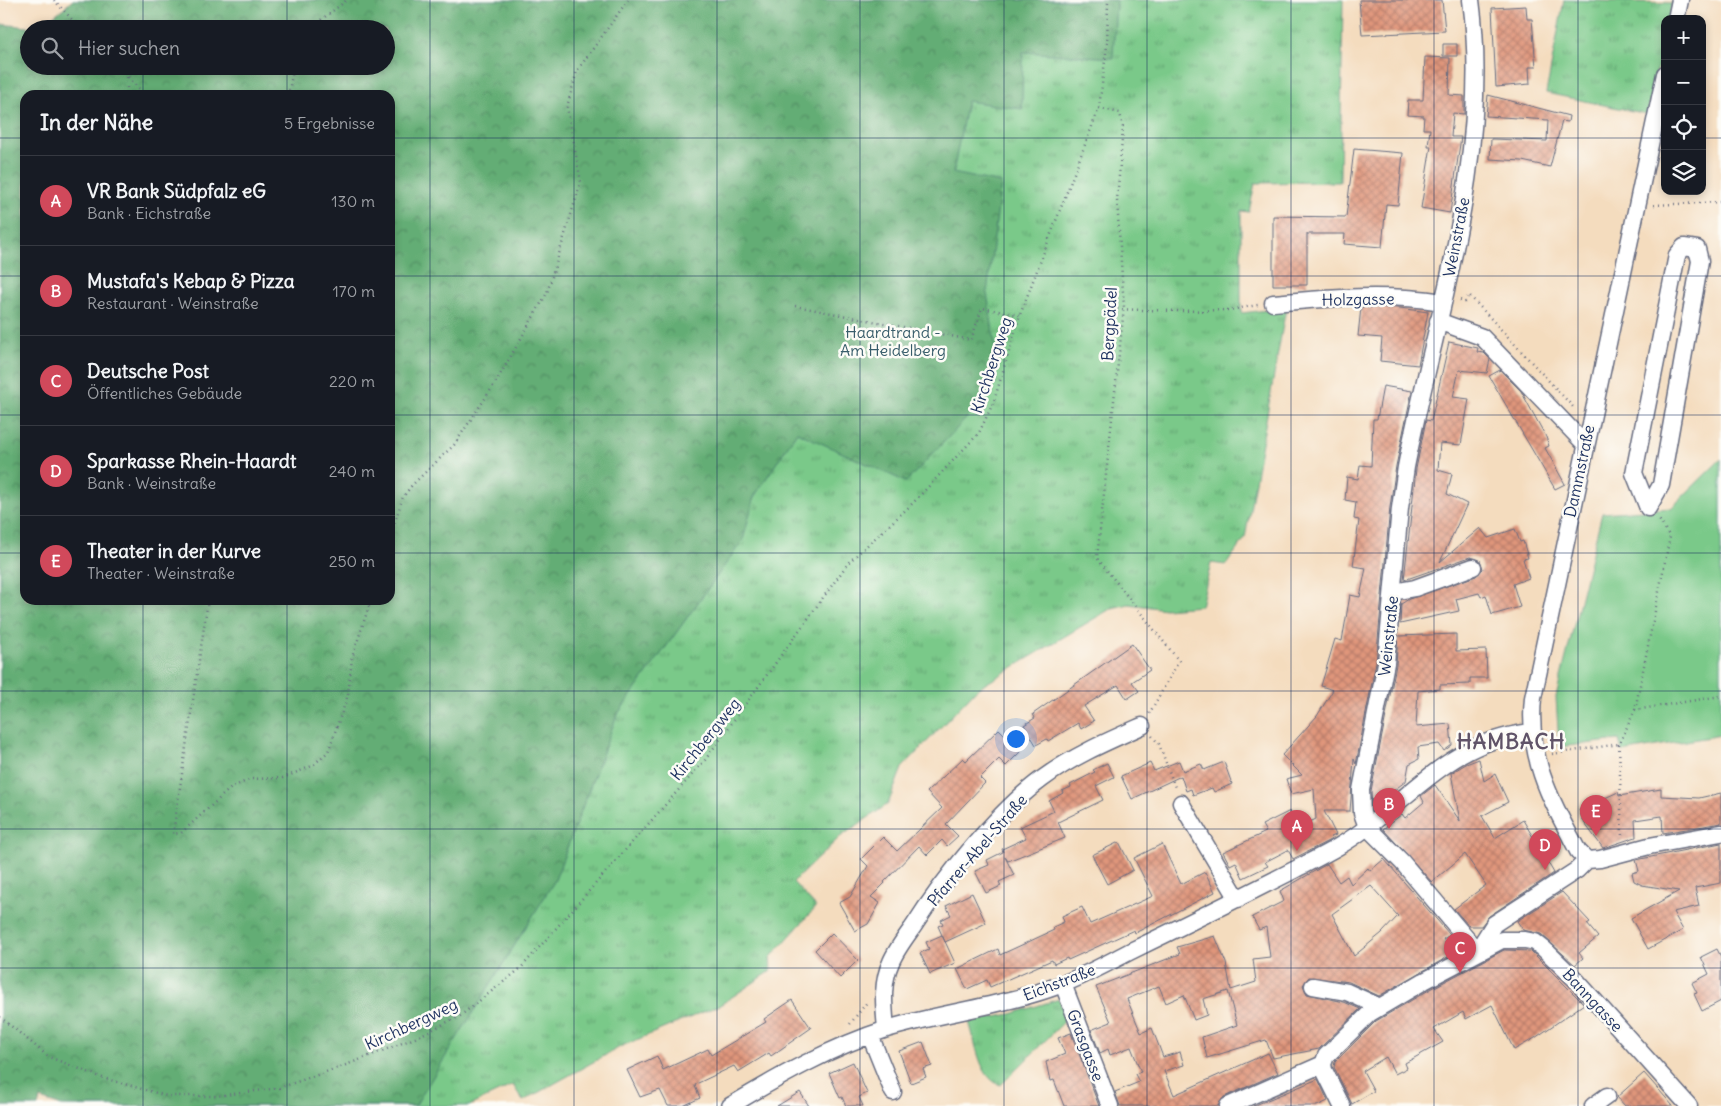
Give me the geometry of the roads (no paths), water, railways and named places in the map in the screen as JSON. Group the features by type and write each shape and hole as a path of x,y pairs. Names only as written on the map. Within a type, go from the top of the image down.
{"street":[{"name":"Weinstraße","path":"1367,827 1362,813 1360,790 1381,696 1406,467 1443,302 1466,184 1472,137 1476,83 1471,0"},
{"path":"1677,15 1680,0"},
{"name":"Dammstraße","path":"1587,860 1578,851 1551,800 1536,759 1531,732 1537,670 1661,93"},
{"path":"1684,247 1697,249 1700,261 1661,485 1648,508 1634,473 1677,255 1684,247"},
{"name":"Holzgasse","path":"1274,303 1360,296 1399,297 1443,302"},
{"path":"1438,321 1482,337 1585,444"},
{"path":"1393,592 1415,588 1473,567"},
{"name":"Pfarrer-Abel-Straße","path":"886,1029 883,1001 885,979 891,962 926,906 956,869 1018,799 1040,780 1063,764 1142,726"},
{"name":"Eichstraße","path":"730,1106 800,1065 886,1029 1004,1002 1063,984 1238,899 1344,844 1442,765 1461,754 1499,738 1531,732"},
{"path":"1181,803 1238,899"},
{"path":"1367,827 1402,862 1478,951 1494,924 1577,870 1587,860 1600,859 1622,852 1721,833"},
{"name":"Banngasse","path":"1324,1064 1326,1056 1351,1030 1380,1007 1478,951 1502,940 1512,939 1535,942 1544,948 1576,980 1689,1106"},
{"name":"Grasgasse","path":"1063,984 1110,1106"},
{"path":"1313,986 1347,992 1380,1007"},
{"path":"870,1035 893,1092"},
{"path":"1228,1106 1324,1064 1324,1070 1342,1106"},
{"path":"1593,1106 1607,1096"}],"place":[{"name":"Mustafa's Kebap & Pizza","path":"1389,829"},
{"name":"Theater in der Kurve","path":"1596,836"},
{"name":"VR Bank Südpfalz eG","path":"1297,851"},
{"name":"Sparkasse Rhein-Haardt","path":"1545,870"},
{"name":"Deutsche Post","path":"1460,973"}],"district":[{"name":"HAMBACH","path":"1511,741"}],"park label":[{"name":"Haardtrand - Am Heidelberg","path":"893,341"}]}
